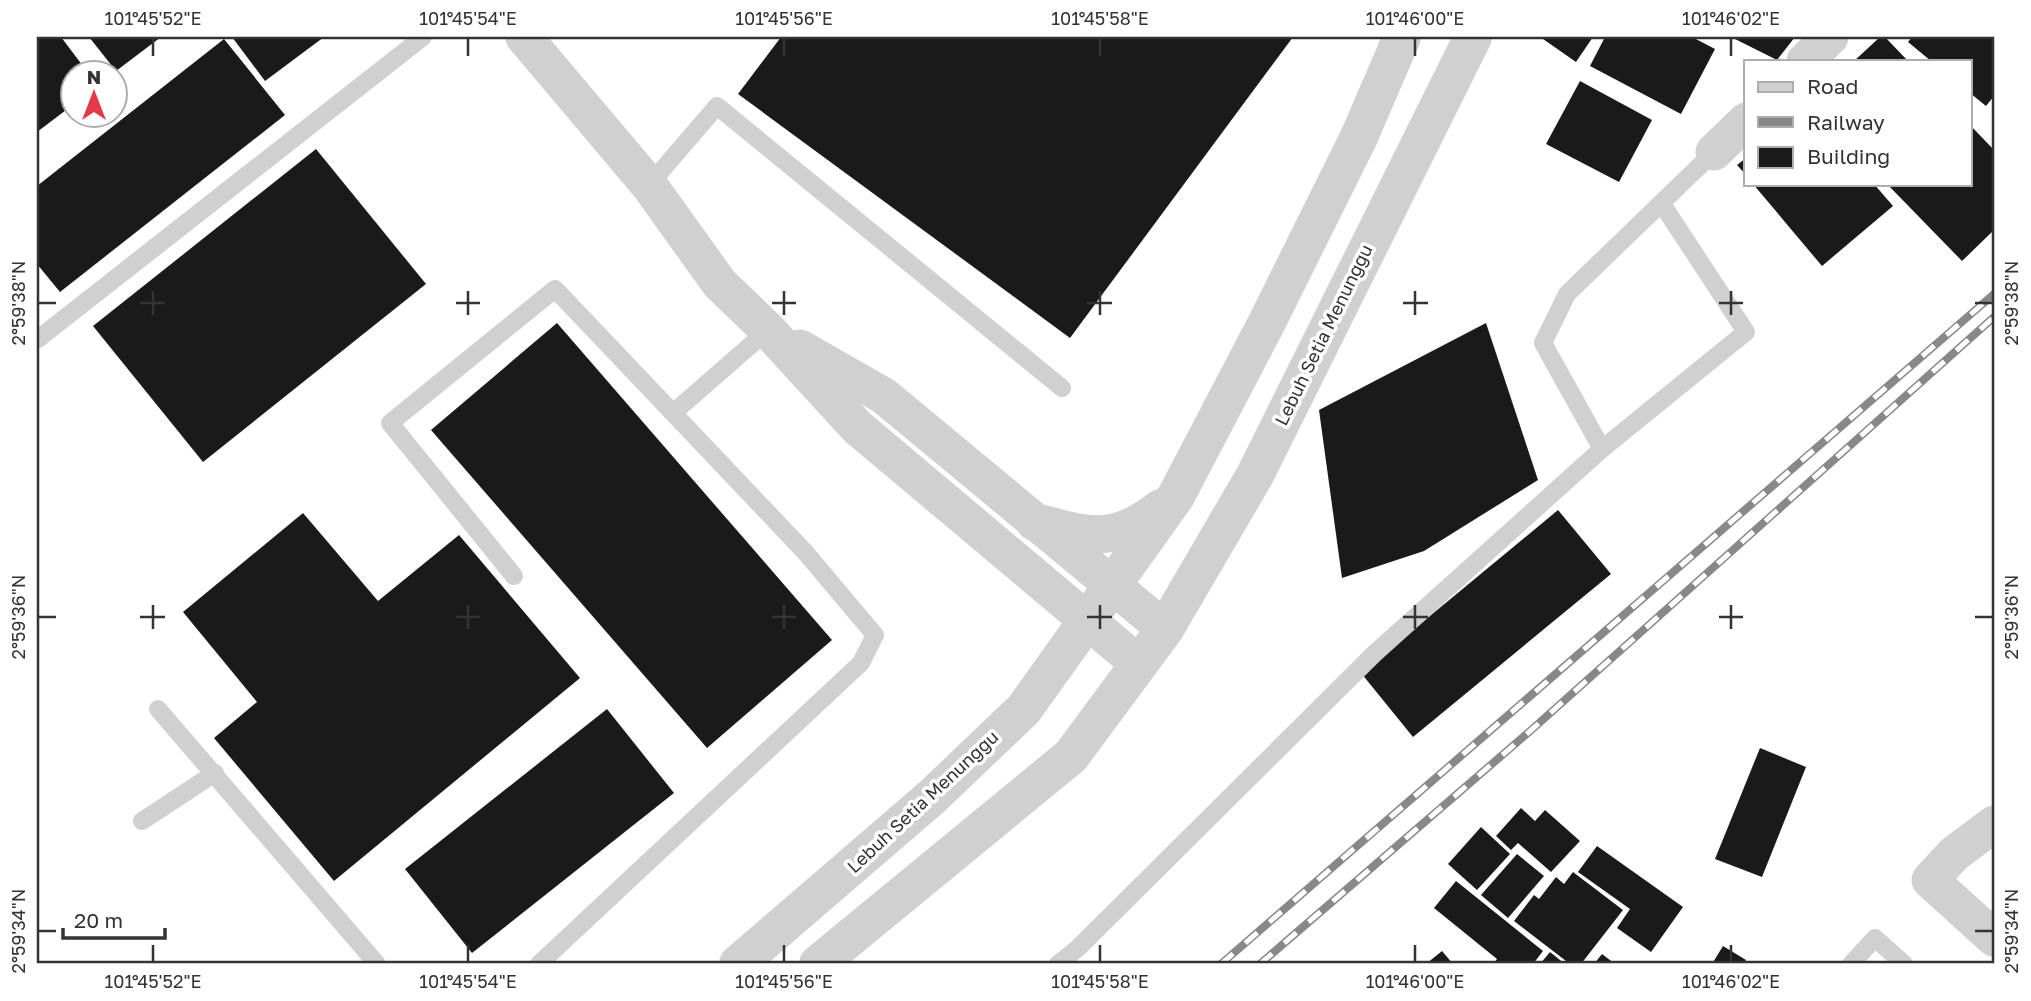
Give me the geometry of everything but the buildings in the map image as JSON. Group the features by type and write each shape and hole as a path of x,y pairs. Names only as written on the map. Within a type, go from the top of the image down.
{"street":[{"path":"524,37 649,186 720,284 768,330 857,427 1139,664 1070,756 818,964"},
{"path":"1035,522 1083,535 1123,532 1147,519 1176,496 1359,137 1402,37"},
{"name":"Lebuh Setia Menunggu","path":"1139,664 1166,629 1255,475 1473,37"},
{"path":"1806,60 1830,37"},
{"path":"1714,152 1744,123"},
{"path":"768,330 884,396 1166,629"},
{"name":"Lebuh Setia Menunggu","path":"738,964 933,796 1024,709 1176,496"},
{"path":"1994,824 1954,853 1930,880 1994,938"}],"lane":[{"path":"38,339 423,37"},
{"path":"649,186 716,106 1062,388"},
{"path":"1602,449 1543,343 1567,294 1714,152"},
{"path":"1058,964 1374,654 1602,449 1746,332 1662,204"},
{"path":"514,576 390,423 555,289 805,552 875,635 861,663 539,964"},
{"path":"673,413 768,330"},
{"path":"158,709 377,964"},
{"path":"142,821 215,773"},
{"path":"1851,964 1875,938 1904,964"}],"railway":[{"path":"1221,964 1994,294"},
{"path":"1260,964 1529,732 1994,317"}]}
